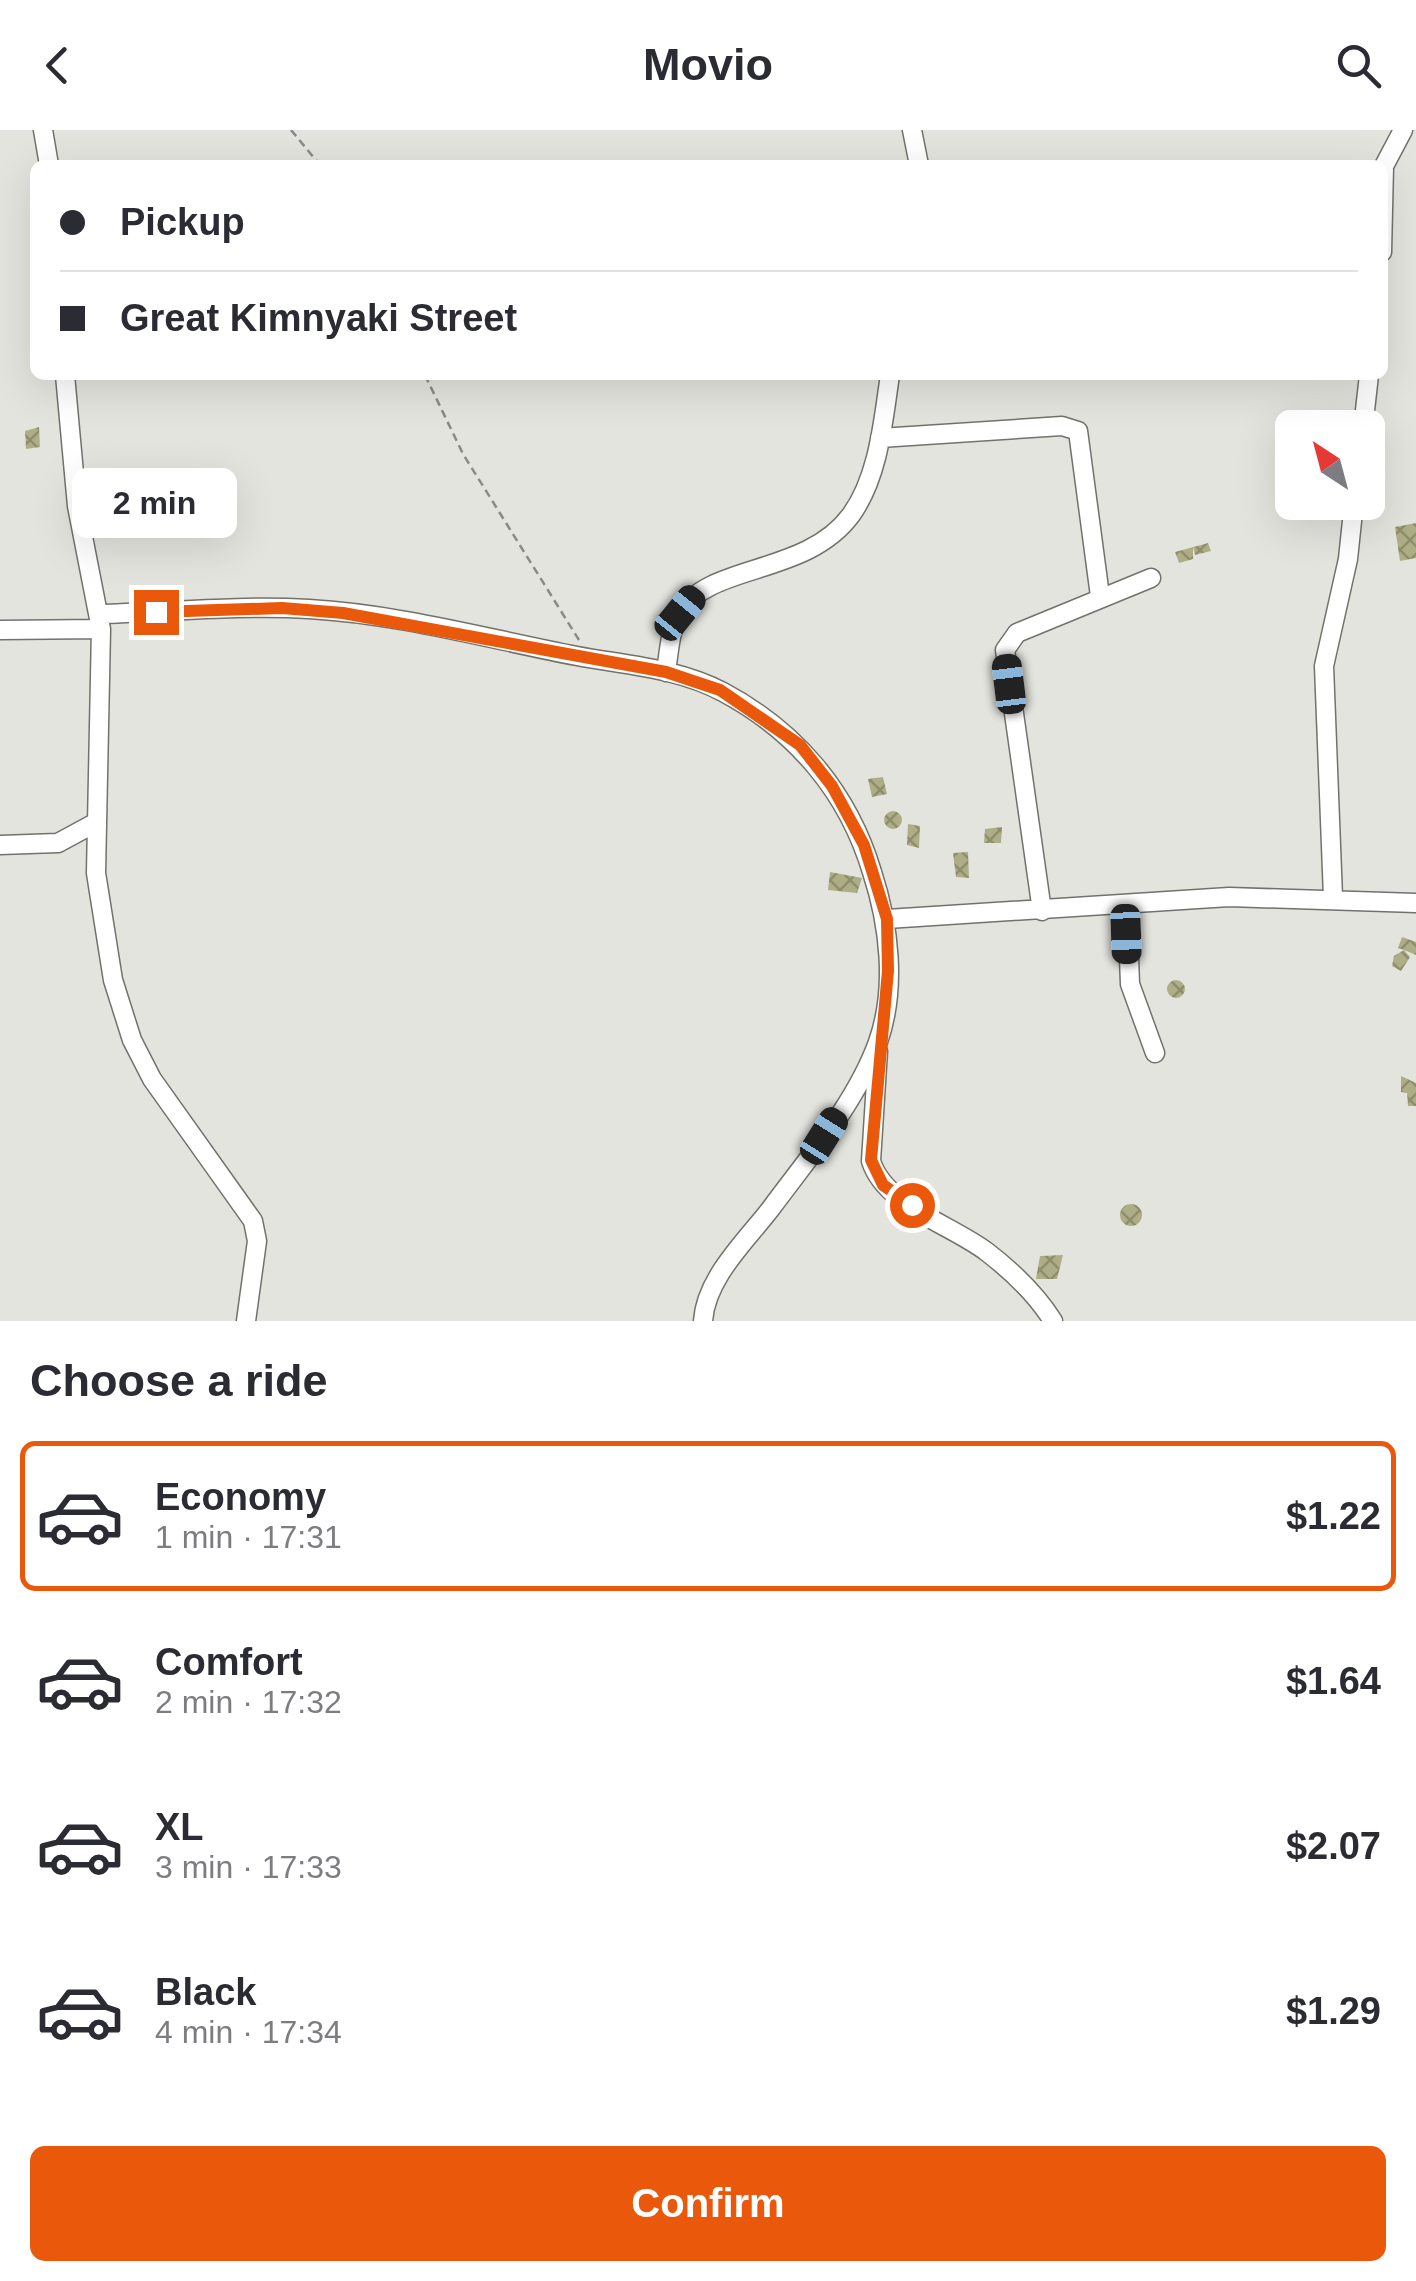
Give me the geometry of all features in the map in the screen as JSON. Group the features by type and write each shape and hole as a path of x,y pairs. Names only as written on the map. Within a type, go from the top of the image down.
{"street":[{"path":"42,130 47,160"},
{"path":"912,130 918,160"},
{"path":"1387,160 1403,130"},
{"path":"65,380 78,506 100,621 96,823 102,926 132,1040 152,1079 253,1221 257,1241 246,1321"},
{"path":"666,672 673,630 693,596 718,582 806,554 834,534 852,514 866,486 880,438 889,380"},
{"path":"1365,410 1368,380"},
{"path":"880,438 1062,426 1078,431 1100,596"},
{"path":"1332,897 1324,666 1348,559 1352,520"},
{"path":"1042,911 1005,650 1018,633 1150,578"},
{"path":"0,630 310,609 666,672 720,690 800,745 832,786 864,845 887,919 888,971 871,1160 876,1175 912,1205 985,1250 1019,1279 1053,1321"},
{"path":"0,844 58,843 96,823"},
{"path":"887,919 1228,897 1416,902"},
{"path":"1127,905 1130,984 1155,1053"},
{"path":"703,1321 710,1292 722,1272 824,1136 879,1041"}],"path":[{"path":"291,130 316,160"},
{"path":"427,380 463,454 490,490 590,658"}],"building":[{"path":"39,427 40,447 26,449 25,431"},
{"path":"1416,523 1416,558 1400,561 1395,527"},
{"path":"1208,543 1211,551 1195,555 1193,547"},
{"path":"1193,547 1193,559 1179,563 1175,552"},
{"path":"883,777 887,794 872,797 868,779"},
{"path":"893,811 902,820 893,829 884,820"},
{"path":"908,824 920,826 919,848 907,845"},
{"path":"1002,827 1001,843 984,843 985,829"},
{"path":"968,852 969,878 956,877 953,853"},
{"path":"830,872 862,878 857,893 828,890"},
{"path":"1402,937 1416,942 1416,955 1398,948"},
{"path":"1404,950 1410,957 1401,971 1392,966 1394,956"},
{"path":"1176,980 1183,982 1183,996 1176,998 1169,996 1167,989 1169,982"},
{"path":"1401,1076 1416,1083 1416,1106 1408,1106 1407,1093 1401,1092"},
{"path":"1131,1204 1139,1207 1139,1223 1131,1226 1123,1223 1120,1215 1123,1207"},
{"path":"1063,1255 1057,1279 1036,1279 1040,1256"}],"route":[{"path":"156,612 310,609 666,672 720,690 800,745 832,786 864,845 887,919 888,971 871,1160 883,1185 912,1205"}]}
